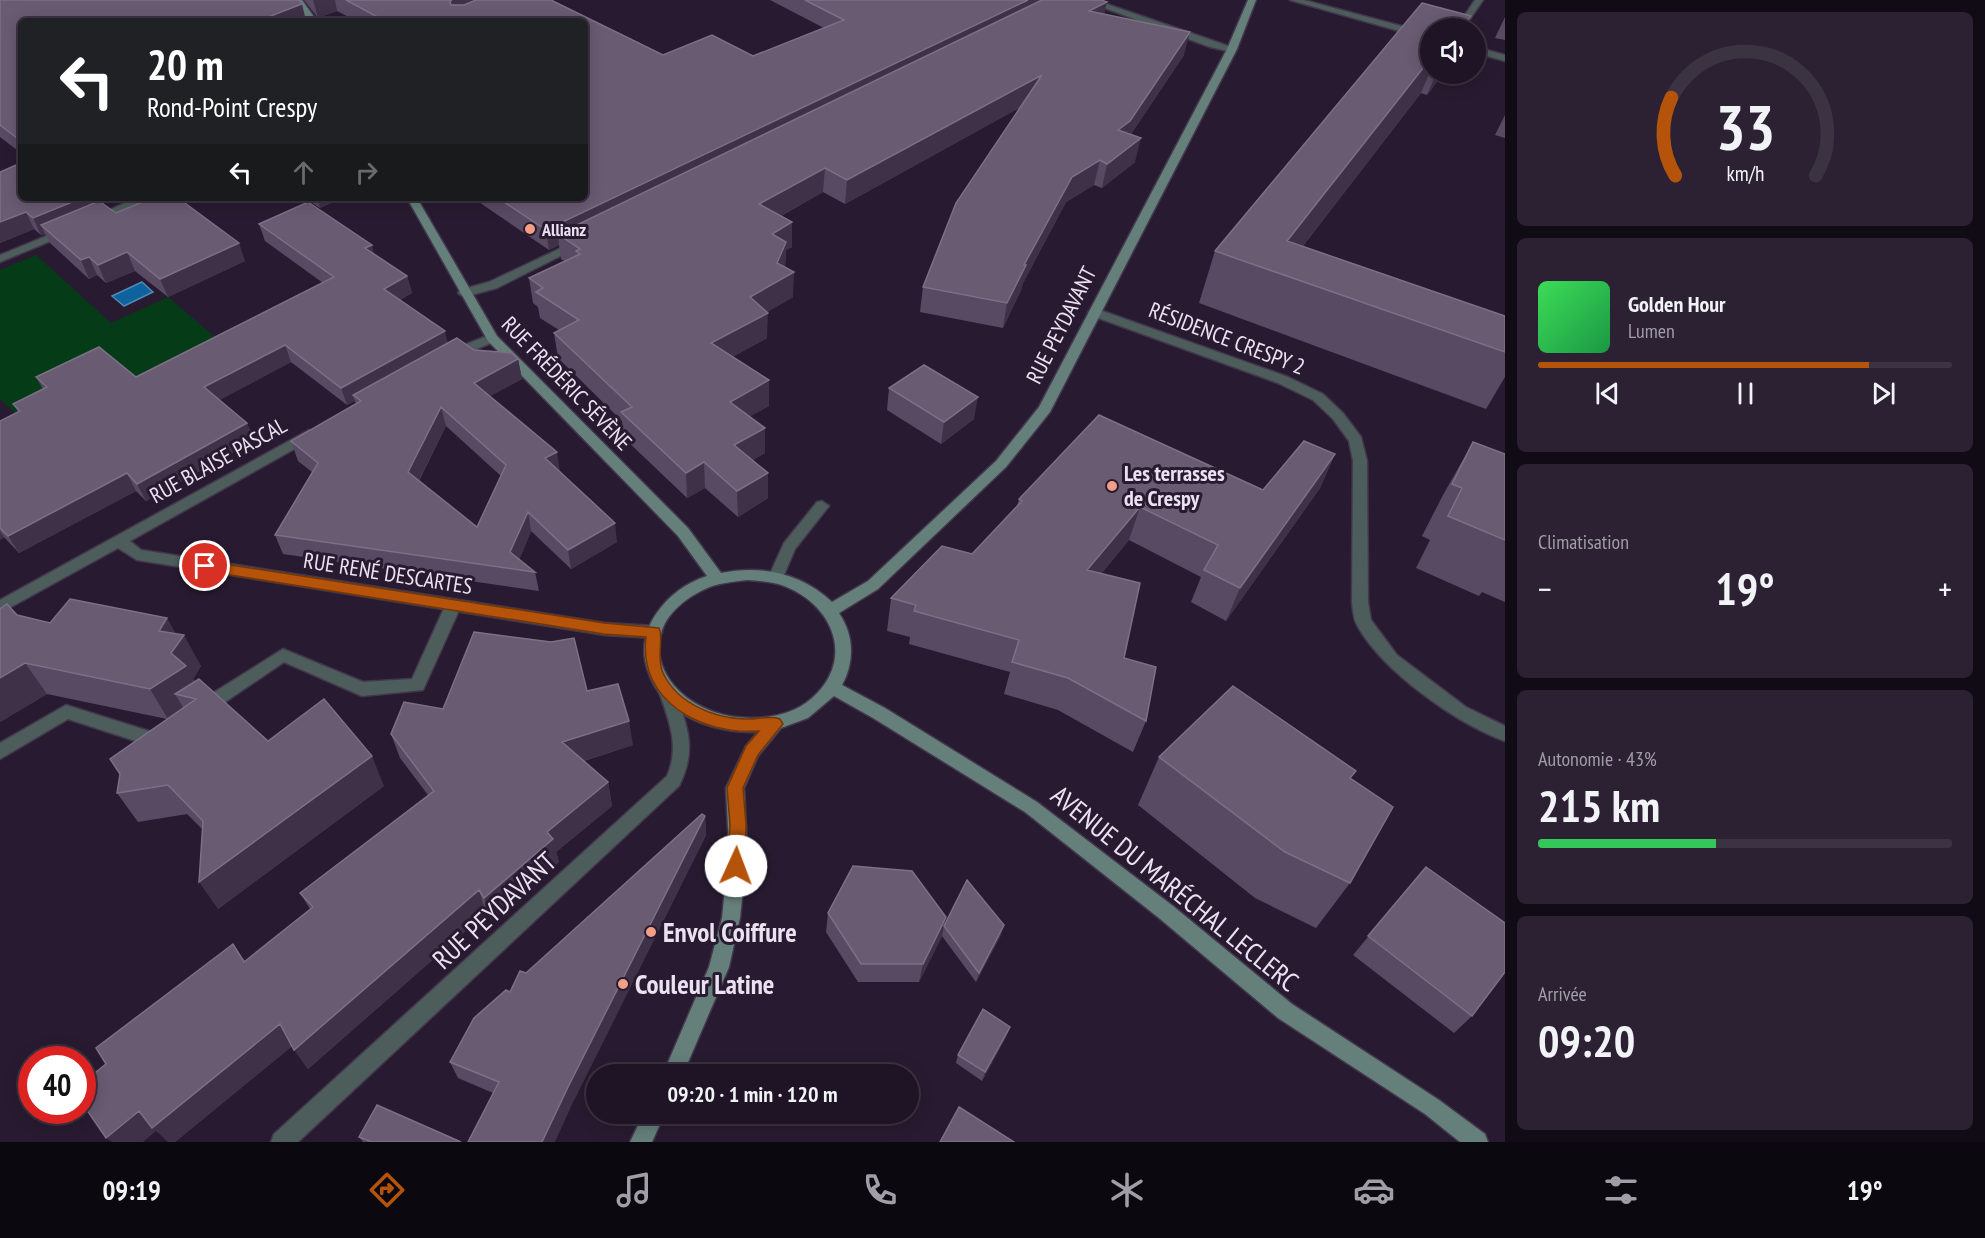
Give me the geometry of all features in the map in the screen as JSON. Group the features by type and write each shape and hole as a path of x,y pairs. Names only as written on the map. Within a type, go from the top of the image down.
{"street":[{"path":"297,0 311,18"},
{"path":"1087,0 1213,45 1232,49"},
{"name":"RUE PEYDAVANT","path":"831,610 873,585 1001,464 1045,409 1232,49 1252,0"},
{"path":"1294,0 1420,34"},
{"path":"1467,18 1479,0"},
{"path":"1486,53 1505,58"},
{"path":"0,259 138,201"},
{"name":"RUE FRÉDÉRIC SÉVÈNE","path":"414,201 464,293 492,338 683,532 717,578"},
{"path":"464,293 493,285 590,237"},
{"name":"RÉSIDENCE CRESPY 2","path":"1094,312 1283,380 1318,398 1338,416 1356,440 1360,461 1360,602 1363,622 1391,659 1460,712 1505,734"},
{"path":"441,361 462,349 492,338"},
{"name":"RUE BLAISE PASCAL","path":"0,607 326,425"},
{"path":"776,578 789,547 822,506"},
{"name":"RUE RENÉ DESCARTES","path":"120,541 137,555 604,629 654,632"},
{"path":"747,574 776,578 797,584 816,596 831,610 841,628 846,648 843,668 833,687 818,703 798,716 775,724 744,726 714,722 687,709 667,692 656,673 651,652 654,632 667,608 689,590 717,578 747,574"},
{"path":"194,714 284,655 362,689 417,685 453,606"},
{"name":"AVENUE DU MARÉCHAL LECLERC","path":"833,687 1031,807 1148,897 1285,1011 1432,1107 1477,1142"},
{"name":"RUE PEYDAVANT","path":"282,1142 673,781 681,768 683,750 681,734 667,692"},
{"path":"0,752 66,712 154,740 174,727"},
{"path":"677,1064 719,967 730,918 738,849 735,788 752,751 775,724"},
{"path":"641,1142 650,1124"}],"green space":[{"path":"36,255 111,323 168,297 230,350 47,444 0,399 0,270"}],"water":[{"path":"142,282 153,292 124,306 112,296"}],"building":[{"path":"0,0 299,0 302,4 266,18 18,18 18,139 0,125"},
{"path":"346,0 452,0 451,5 464,5 476,0 551,0 588,18 379,18"},
{"path":"805,0 1028,0 546,230 502,201 588,201 588,18 663,55 712,35 753,56 844,20"},
{"path":"1042,0 1101,0 1107,2 1089,11 1190,32 1130,121 1118,130 1141,138 1107,164 1100,160 1072,177 1024,265 1026,265 1007,303 923,287 956,203 1042,75 847,180 825,168 759,204 792,222 772,234 786,242 777,263 794,272 750,297 768,313 711,343 769,380 730,402 765,428 734,445 768,473 737,491 704,462 686,473 621,412 632,407 554,333 579,320 536,292 543,288 529,278 580,254 576,251 580,249 558,234"},
{"path":"1422,3 1471,16 1469,18 1420,18 1420,72 1287,241 1505,316 1505,352 1215,251"},
{"path":"18,164 18,201 75,201 33,218 26,212 0,222 0,172"},
{"path":"99,201 116,213 145,201 182,201 239,243 160,279 127,252 98,265 89,257 81,260 41,225"},
{"path":"308,202 372,245 365,248 407,276 384,289 445,331 341,388 285,345 204,387 247,423 137,484 127,473 8,536 0,528 0,421 20,411 13,404 47,387 36,377 99,347 136,377 334,277 259,224"},
{"path":"457,338 474,350 512,353 518,359 474,383 557,452 545,458 615,523 568,550 528,512 510,552 535,572 275,535 318,463 291,441 361,401 353,395","holes":["441,407 506,465 477,527 408,472"]},
{"path":"924,365 978,397 944,422 889,388"},
{"path":"1099,415 1263,490 1304,441 1335,454 1240,588 1204,570 1218,545 1140,507 1087,570 1140,583 1124,658 1156,667 1146,721 1068,678 1012,662 1019,640 914,611 916,605 891,598 942,546 972,554 1022,501 1019,499"},
{"path":"1473,442 1505,454 1505,540 1448,516 1462,488 1452,484"},
{"path":"70,599 167,618 159,631 184,635 171,653 186,666 150,689 25,663 0,678 0,609 7,604 17,615 50,623"},
{"path":"474,632 551,642 574,638 587,691 618,684 629,721 562,742 608,782 547,832 553,839 484,898 479,890 294,1050 280,1024 152,1128 139,1111 106,1138 96,1123 96,1072 106,1064 96,1048 233,944 244,962 313,907 300,893 434,791 391,734 404,702 443,709"},
{"path":"199,679 268,741 324,699 372,756 199,882 203,821 168,785 117,793 120,774 110,759 196,699 175,694"},
{"path":"1233,686 1356,771 1350,778 1393,807 1350,883 1285,852 1159,757"},
{"path":"702,814 705,816 542,1142 468,1142 499,1082 450,1062 474,1018 506,990 510,992 520,971 526,973"},
{"path":"853,866 912,871 946,917 923,964 861,964 828,913"},
{"path":"1426,867 1505,923 1505,972 1472,1016 1368,936"},
{"path":"967,880 1004,925 979,973 944,926"},
{"path":"983,1009 1010,1027 985,1072 958,1055"},
{"path":"377,1105 461,1142 372,1142 359,1137"},
{"path":"959,1107 1014,1142 940,1142"}],"place":[{"name":"Allianz","path":"530,229"},
{"name":"Les terrasses de Crespy","path":"1112,486"},
{"name":"Envol Coiffure","path":"651,932"},
{"name":"Couleur Latine","path":"623,984"}],"route":[{"path":"205,566 604,629 654,632 651,652 656,673 667,692 687,709 714,722 744,726 775,724 752,751 735,788 738,824 736,866"}]}
